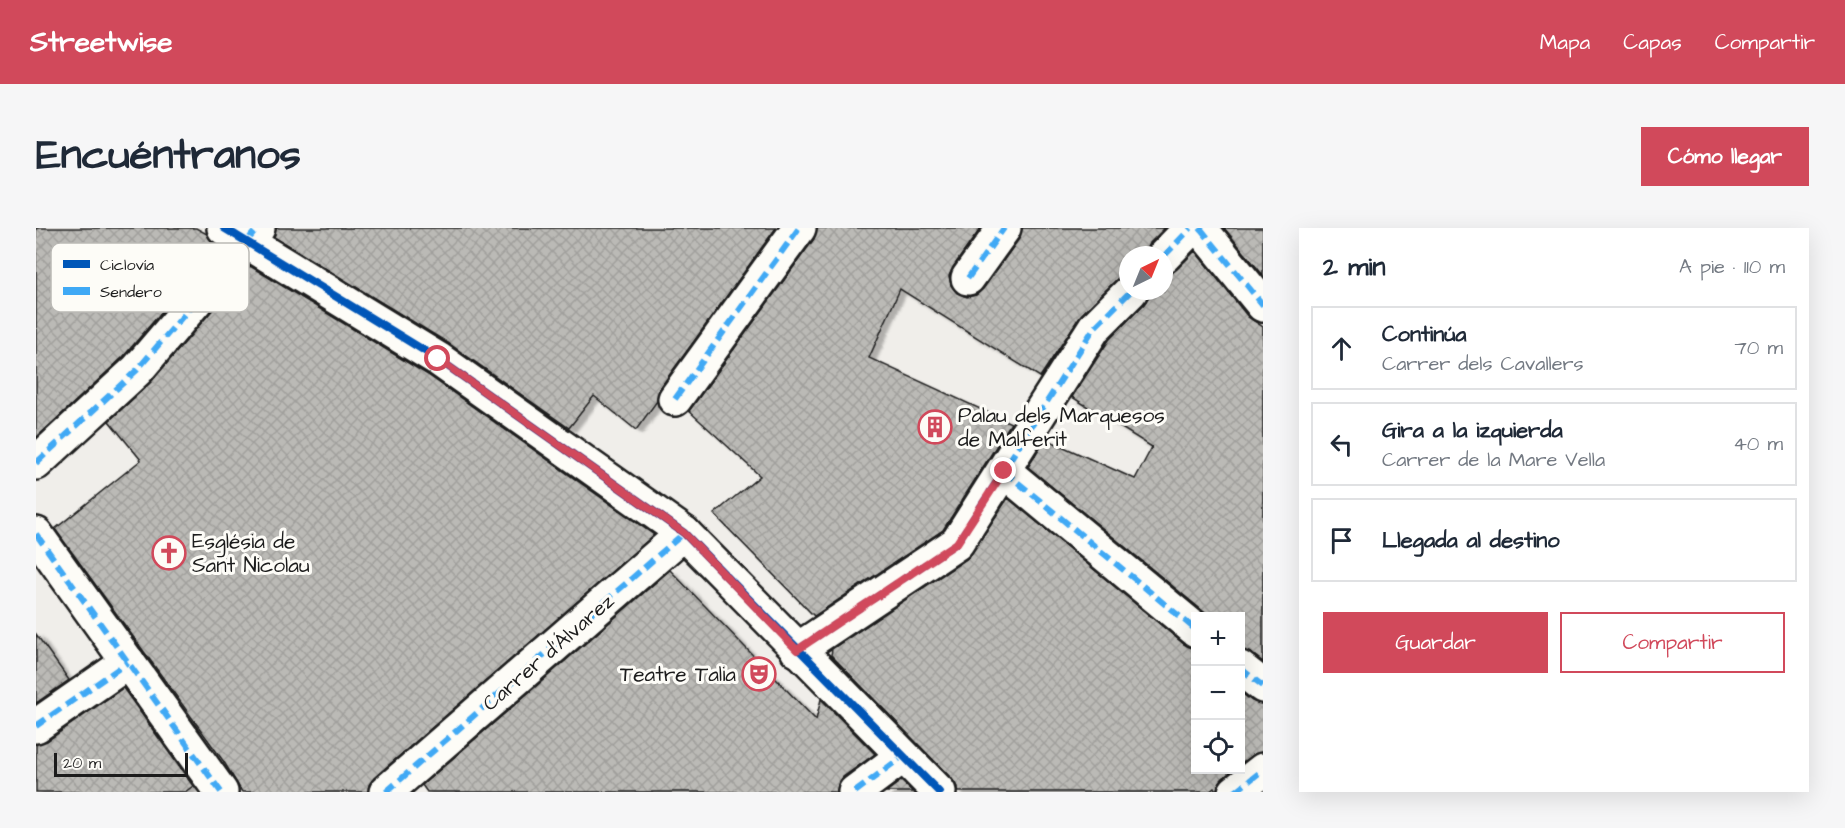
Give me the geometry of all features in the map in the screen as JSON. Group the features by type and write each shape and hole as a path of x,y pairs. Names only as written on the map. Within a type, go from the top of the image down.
{"street":[{"path":"675,399 799,228"},
{"path":"968,278 1004,228"},
{"path":"1173,247 1191,228"},
{"path":"1200,228 1262,302"},
{"path":"243,232 438,359 684,533 939,792"},
{"path":"797,650 957,543 1094,328 1122,300"},
{"path":"36,463 137,370 182,312"},
{"path":"1004,471 1191,626"},
{"name":"Carrer d'Álvarez","path":"386,792 684,533"},
{"path":"36,534 128,662 214,789"},
{"path":"36,726 128,662"},
{"path":"1245,672 1263,686"},
{"path":"855,792 903,756"},
{"path":"1234,792 1263,770"}],"building":[{"path":"36,228 196,228 207,234 215,243 51,243 51,312 162,312 123,357 36,438"},
{"path":"276,228 776,228 660,388 657,401 636,430 594,396 569,428 448,343 274,237"},
{"path":"817,228 981,228 949,276 951,285 957,293 967,297 976,295 983,289 1019,239 1022,228 1165,228 1149,246 1119,246 1119,278 1081,315 1040,377 900,289 869,358 1011,423 943,530 814,616 714,514 760,476 689,411 814,239"},
{"path":"1224,228 1263,228 1263,275"},
{"path":"1195,251 1248,317 1263,327 1263,662 1245,651 1245,612 1204,612 1028,467 1046,439 1135,479 1152,447 1072,397 1109,340 1146,300 1173,300 1173,272"},
{"path":"249,267 428,375 654,535 374,778 369,785 368,792 242,792 224,762 55,529 141,460 109,421 151,382 211,312 249,312"},
{"path":"1008,498 1184,644 1191,646 1191,774 1228,774 1218,785 1217,791 1214,788 1209,792 957,792 952,779 831,655 832,649 968,558"},
{"path":"670,570 816,720 821,699 875,754 843,777 838,784 837,792 427,792 422,785"},
{"path":"36,634 69,680 36,703"},
{"path":"123,688 193,786 185,792 36,792 36,744 47,741"},
{"path":"1245,696 1252,701 1263,704 1263,752 1252,755 1245,760"},
{"path":"901,781 913,792 886,792"}],"marked path":[{"path":"245,243 258,228"},
{"path":"675,399 799,228"},
{"path":"968,278 1004,228"},
{"path":"1173,247 1191,228"},
{"path":"1200,228 1263,305"},
{"path":"797,650 957,543 1094,328 1122,300"},
{"path":"36,463 137,370 186,312"},
{"path":"1004,471 1191,626"},
{"path":"386,792 684,533"},
{"path":"36,534 221,792"},
{"path":"36,726 128,662"},
{"path":"1245,672 1263,686"},
{"path":"855,792 903,756"},
{"path":"1235,792 1263,770"}],"cycle path":[{"path":"224,228 249,243"},
{"path":"249,243 438,359 684,533 939,792"}],"place":[{"name":"Palau dels Marquesos de Malferit","path":"935,427"},
{"name":"Església de Sant Nicolau","path":"169,553"},
{"name":"Teatre Talia","path":"759,674"}],"route":[{"path":"438,359 684,533 797,650 957,543 1004,471"}]}
